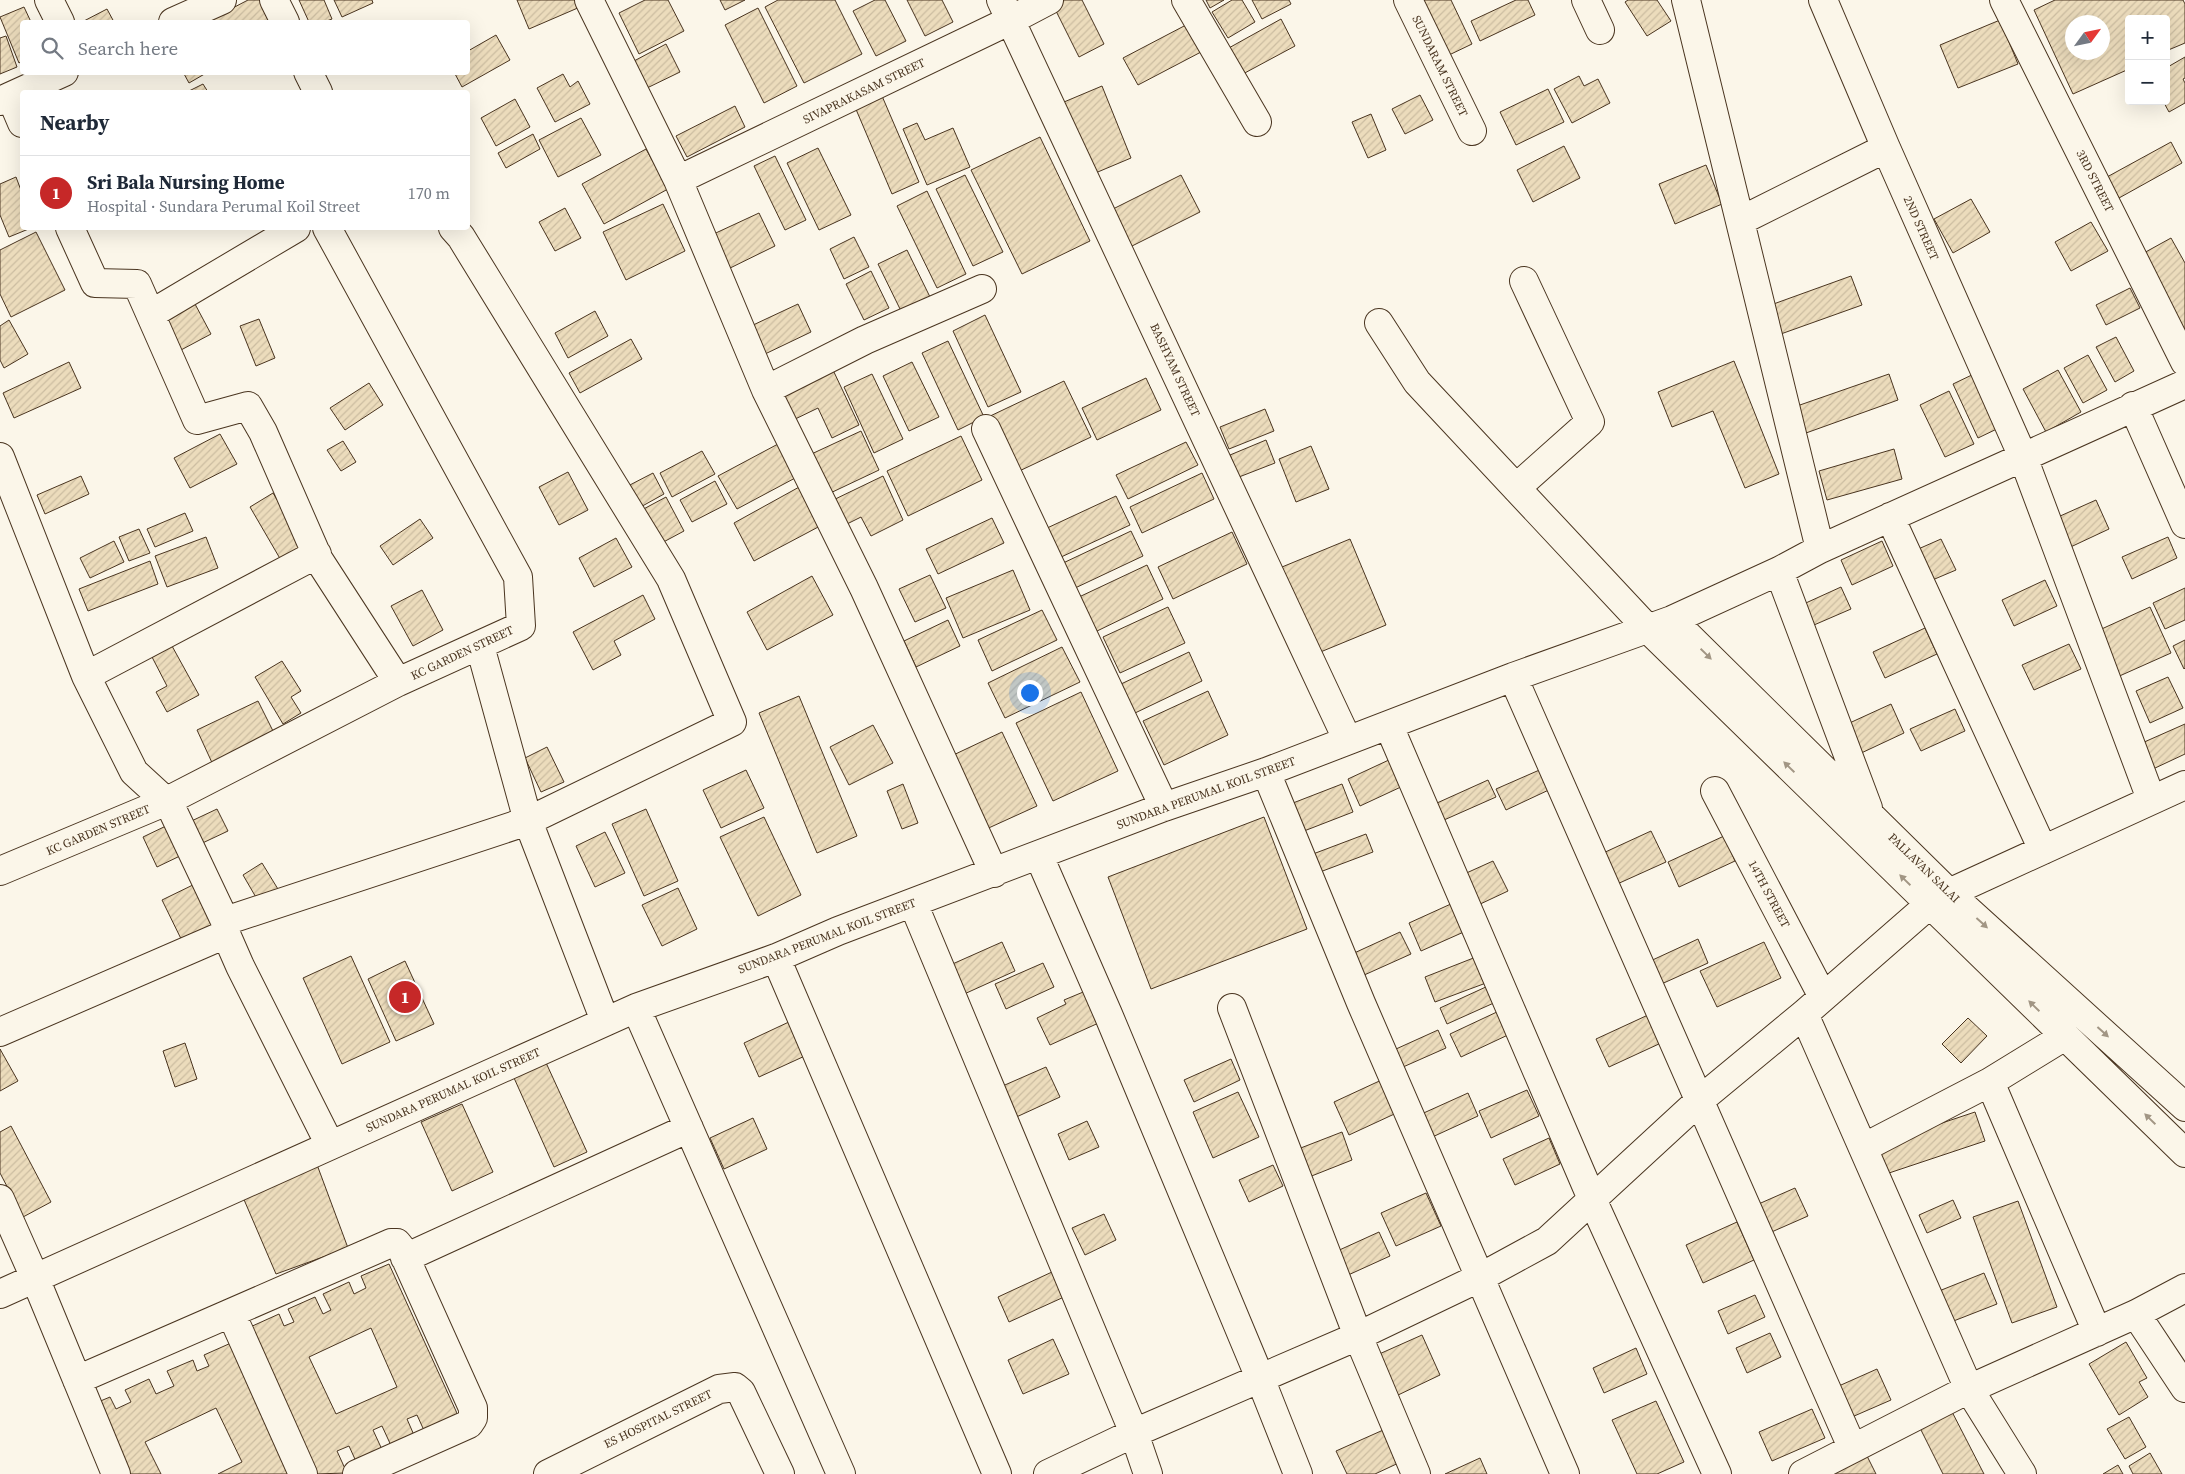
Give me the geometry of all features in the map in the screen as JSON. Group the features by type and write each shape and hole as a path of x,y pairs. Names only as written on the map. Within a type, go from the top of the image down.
{"street":[{"path":"49,0 59,20"},
{"path":"177,20 222,0"},
{"path":"274,0 284,20"},
{"path":"589,0 678,180 766,390 864,588 994,873"},
{"name":"SIVAPRAKASAM STREET","path":"678,180 1006,10 1049,0"},
{"path":"1186,0 1257,122"},
{"name":"SUNDARAM STREET","path":"1408,0 1472,131"},
{"path":"1586,0 1600,30"},
{"path":"1686,0 1820,549"},
{"name":"2ND STREET","path":"1823,0 1886,148 2023,457 2151,799"},
{"name":"3RD STREET","path":"2004,0 2185,362"},
{"name":"BASHYAM STREET","path":"1006,10 1347,740"},
{"path":"25,90 57,75"},
{"path":"310,75 317,90"},
{"path":"20,92 5,99 20,120"},
{"path":"1740,221 1886,148"},
{"path":"71,230 95,283 137,284 197,420 248,406 263,432 317,554 380,658 398,682"},
{"path":"151,314 293,230"},
{"name":"KC GARDEN STREET","path":"0,871 167,801 398,682 521,626 518,577 328,230"},
{"path":"0,1032 226,928 528,821 732,722 671,579 461,237 455,230"},
{"path":"1516,488 1590,422 1524,281"},
{"path":"766,390 865,340 982,289"},
{"path":"1380,323 1418,382 1516,488 1660,625 1939,899 2065,1036 2185,1153"},
{"name":"SUNDARA PERUMAL KOIL STREET","path":"0,1294 636,1008 776,958 838,931 1164,807 1266,772 1514,677 1660,625 1779,571 1820,549 2185,384"},
{"path":"2133,406 2185,524"},
{"path":"986,428 1164,807"},
{"path":"0,457 86,676 134,772 167,801 330,1146"},
{"path":"1890,517 2043,850"},
{"path":"86,676 317,554"},
{"path":"1779,571 1872,817"},
{"name":"PALLAVAN SALAI","path":"1660,625 1872,817 1939,899 2185,1107"},
{"path":"480,646 528,821 605,1021"},
{"path":"1514,677 1852,1448"},
{"path":"1389,726 1592,1199 1716,1474"},
{"path":"1266,772 1361,1003 1565,1474"},
{"path":"1048,1474 1134,1433 1358,1336 1479,1278 1547,1240 1700,1100 1939,899 2151,799 2185,785"},
{"name":"14TH STREET","path":"1715,791 1814,1005 1863,1148 1969,1389 2022,1474"},
{"path":"1039,856 1108,1014 1260,1378 1298,1474"},
{"path":"913,903 1134,1433 1148,1474"},
{"path":"776,958 997,1474"},
{"path":"636,1008 841,1474"},
{"path":"1232,1008 1358,1336 1416,1474"},
{"path":"1863,1148 1990,1082 2065,1036"},
{"path":"1990,1082 2096,1332"},
{"path":"405,1258 689,1128"},
{"path":"0,1199 35,1278 116,1474"},
{"path":"77,1380 391,1243 397,1243 473,1408 473,1418 469,1424 357,1474"},
{"path":"1804,1474 1969,1389 2136,1314 2185,1288"},
{"path":"231,1313 303,1474"},
{"path":"2136,1314 2185,1388"},
{"name":"ES HOSPITAL STREET","path":"548,1474 719,1389 735,1387 742,1392 780,1474"}],"building":[{"path":"248,0 260,0 272,20 210,20"},
{"path":"299,0 324,0 332,19 308,20"},
{"path":"334,0 372,0 373,3 342,17"},
{"path":"517,0 585,0 587,4 529,29"},
{"path":"645,0 668,0 684,31 639,54 619,13"},
{"path":"720,0 745,0 725,10"},
{"path":"778,0 835,0 862,54 804,83 765,7"},
{"path":"875,0 885,0 906,41 876,56 853,11"},
{"path":"907,0 942,0 953,22 925,36"},
{"path":"1058,0 1082,0 1104,44 1079,57 1052,3"},
{"path":"1206,0 1224,0 1210,8"},
{"path":"1232,0 1242,0 1255,22 1228,38 1212,12"},
{"path":"1252,0 1289,0 1291,4 1262,19"},
{"path":"1423,0 1451,0 1472,44 1449,55"},
{"path":"1516,0 1528,0 1535,15 1480,41 1471,21"},
{"path":"1628,0 1657,0 1671,21 1647,36 1625,2"},
{"path":"2055,0 2183,0 2185,4 2185,43 2170,49 2170,15 2125,15 2125,71 2073,94 2034,10"},
{"path":"24,7 30,20 20,20 19,63 0,17"},
{"path":"758,8 797,86 764,103 725,25"},
{"path":"107,9 113,20 86,20"},
{"path":"1281,19 1295,46 1241,75 1227,49"},
{"path":"2000,20 2018,64 1958,88 1940,45"},
{"path":"1186,25 1201,52 1138,85 1123,58"},
{"path":"496,35 510,60 462,87 456,75 470,75 470,50"},
{"path":"6,36 17,67 0,74 0,38"},
{"path":"666,44 680,72 647,88 634,61"},
{"path":"2185,57 2185,78 2183,79 2185,83 2185,103 2169,112 2165,105 2170,105 2170,66"},
{"path":"563,74 570,87 578,81 590,104 555,122 537,88"},
{"path":"185,75 203,75 189,83"},
{"path":"1579,76 1584,86 1598,79 1610,103 1572,123 1554,89"},
{"path":"203,84 207,90 191,90"},
{"path":"1102,86 1131,158 1093,174 1064,102"},
{"path":"1548,89 1564,122 1516,145 1500,112"},
{"path":"1420,95 1433,120 1405,134 1392,109"},
{"path":"882,96 919,182 892,194 855,107"},
{"path":"515,99 530,127 496,146 481,118"},
{"path":"735,106 745,127 687,157 676,136"},
{"path":"1371,114 1386,150 1368,158 1352,122"},
{"path":"581,118 601,155 558,177 539,140"},
{"path":"917,123 925,140 953,128 970,167 927,185 903,129"},
{"path":"533,134 540,149 506,168 498,153"},
{"path":"1040,137 1090,241 1022,274 971,170"},
{"path":"2171,142 2182,163 2119,198 2107,177"},
{"path":"1564,146 1580,178 1533,202 1517,170"},
{"path":"818,148 851,215 819,230 787,163"},
{"path":"646,149 668,189 604,224 582,184"},
{"path":"775,156 806,220 785,230 754,166"},
{"path":"1706,165 1722,204 1675,224 1659,184"},
{"path":"965,175 1003,252 973,266 936,189"},
{"path":"1181,175 1200,212 1130,247 1111,210"},
{"path":"16,177 20,188 20,230 26,230 9,237 0,215 0,184"},
{"path":"927,191 966,274 937,288 897,206"},
{"path":"1971,199 1990,232 1953,253 1934,219"},
{"path":"663,204 685,251 626,280 603,232"},
{"path":"565,208 581,238 555,251 539,222"},
{"path":"759,213 775,246 722,272 705,238"},
{"path":"2091,222 2108,251 2071,271 2055,242"},
{"path":"36,232 65,290 11,317 0,294 0,250"},
{"path":"854,237 869,267 844,279 830,249"},
{"path":"2171,238 2185,263 2185,333 2142,254"},
{"path":"907,250 930,297 901,311 878,264"},
{"path":"871,271 889,308 864,320 846,284"},
{"path":"1851,276 1862,305 1778,335 1768,306"},
{"path":"2130,288 2140,308 2106,325 2096,305"},
{"path":"195,304 211,334 181,350 165,320"},
{"path":"798,304 811,332 765,354 751,326"},
{"path":"595,311 608,336 568,358 555,333"},
{"path":"985,315 1021,392 988,407 953,331"},
{"path":"259,319 275,358 256,366 240,326"},
{"path":"9,320 28,354 4,368 0,360 0,326"},
{"path":"2116,337 2134,371 2115,382 2096,347"},
{"path":"631,339 642,359 580,393 569,373"},
{"path":"948,341 984,417 958,430 922,353"},
{"path":"2088,355 2107,390 2083,403 2064,368"},
{"path":"1734,361 1779,474 1745,488 1713,411 1672,427 1658,392"},
{"path":"69,362 81,388 14,418 3,393"},
{"path":"912,362 939,417 909,431 883,376"},
{"path":"833,370 859,425 832,438 818,408 789,422 777,397"},
{"path":"2058,370 2081,412 2046,432 2023,389"},
{"path":"1976,373 2001,427 1978,438 1953,384"},
{"path":"872,374 903,439 874,453 844,387"},
{"path":"1889,374 1898,400 1806,433 1797,406"},
{"path":"1146,378 1161,410 1097,440 1082,408"},
{"path":"1064,381 1091,437 1013,474 986,418"},
{"path":"369,383 383,405 345,430 330,408"},
{"path":"1949,391 1974,444 1945,457 1920,405"},
{"path":"1265,409 1274,431 1229,449 1220,427"},
{"path":"861,431 879,470 824,496 805,457"},
{"path":"220,434 237,464 190,488 174,458"},
{"path":"961,436 982,480 908,516 887,471"},
{"path":"1266,440 1275,463 1239,477 1230,455"},
{"path":"343,441 356,462 341,471 327,450"},
{"path":"1186,442 1198,465 1128,499 1116,475"},
{"path":"778,444 797,477 737,509 718,476"},
{"path":"1311,446 1329,489 1296,502 1279,459"},
{"path":"1894,449 1902,479 1827,500 1819,471"},
{"path":"702,451 715,474 672,497 660,473"},
{"path":"568,472 588,510 559,525 539,487"},
{"path":"653,473 664,494 637,509 626,487"},
{"path":"1202,473 1214,499 1142,533 1130,507"},
{"path":"81,476 89,494 45,514 37,495"},
{"path":"883,476 903,520 871,536 861,517 839,528 827,503"},
{"path":"715,481 727,504 692,522 680,500"},
{"path":"801,486 822,525 754,561 734,523"},
{"path":"273,493 306,548 282,562 250,507"},
{"path":"1116,496 1130,525 1059,558 1045,529"},
{"path":"666,497 684,531 656,546 638,512"},
{"path":"2096,500 2109,529 2062,551 2049,521"},
{"path":"185,513 193,531 155,547 147,529"},
{"path":"992,518 1004,543 938,574 926,549"},
{"path":"420,519 433,538 393,565 380,546"},
{"path":"139,529 150,553 129,561 119,537"},
{"path":"1131,531 1143,556 1073,589 1061,564"},
{"path":"1232,532 1247,564 1173,599 1158,567"},
{"path":"206,537 218,568 167,587 155,556"},
{"path":"2168,537 2177,558 2132,579 2122,557"},
{"path":"616,538 632,567 594,587 579,558"},
{"path":"1350,539 1386,625 1318,653 1282,567"},
{"path":"1941,539 1956,570 1930,581 1916,550"},
{"path":"114,541 124,562 90,578 80,558"},
{"path":"1882,541 1893,566 1852,585 1841,560"},
{"path":"150,561 158,584 88,611 79,589"},
{"path":"1147,565 1163,599 1095,632 1079,597"},
{"path":"1013,570 1030,610 963,638 946,598"},
{"path":"930,575 946,608 915,622 899,589"},
{"path":"812,576 833,615 767,650 747,612"},
{"path":"2045,580 2057,606 2014,626 2002,600"},
{"path":"1841,587 1851,609 1807,628 1797,607"},
{"path":"2185,588 2185,620 2165,629 2153,603"},
{"path":"422,590 443,630 413,646 391,606"},
{"path":"643,595 655,619 614,641 621,655 593,670 573,632"},
{"path":"1168,607 1185,643 1120,673 1103,637"},
{"path":"2150,607 2171,653 2115,678 2095,632"},
{"path":"1042,610 1057,640 992,671 978,640"},
{"path":"948,620 960,646 916,667 904,641"},
{"path":"1925,628 1937,654 1885,678 1873,652"},
{"path":"2185,640 2185,668 2184,669 2173,646"},
{"path":"2069,644 2081,669 2034,690 2022,665"},
{"path":"172,646 199,695 167,712 156,692 167,686 152,657"},
{"path":"1062,647 1080,682 1005,718 988,683"},
{"path":"1189,652 1202,681 1135,713 1121,684"},
{"path":"282,661 301,691 291,697 301,713 283,724 255,677"},
{"path":"2168,677 2183,708 2150,723 2136,691"},
{"path":"1208,691 1228,735 1164,765 1143,721"},
{"path":"1081,692 1118,771 1053,801 1016,723"},
{"path":"799,696 857,836 817,853 759,713"},
{"path":"258,701 276,737 214,767 197,730"},
{"path":"1891,704 1904,733 1857,755 1843,726"},
{"path":"1955,709 1965,731 1921,751 1910,729"},
{"path":"2185,724 2185,754 2153,769 2142,743"},
{"path":"873,725 893,763 849,785 830,747"},
{"path":"1002,732 1037,806 982,831 947,758"},
{"path":"547,747 564,782 541,792 525,758"},
{"path":"1391,759 1403,786 1360,806 1348,779"},
{"path":"1544,768 1553,788 1506,810 1496,789"},
{"path":"746,770 764,808 721,828 703,790"},
{"path":"1488,780 1496,797 1444,820 1437,803"},
{"path":"903,784 918,823 902,829 887,791"},
{"path":"1342,784 1353,812 1304,831 1293,803"},
{"path":"217,809 228,831 194,847 183,825"},
{"path":"646,809 678,881 644,896 612,824"},
{"path":"764,817 801,895 758,916 720,837"},
{"path":"1264,817 1307,929 1151,989 1108,877"},
{"path":"168,825 182,855 157,867 143,837"},
{"path":"1651,831 1666,862 1615,885 1601,854"},
{"path":"605,832 625,873 595,887 576,846"},
{"path":"1366,834 1373,852 1320,872 1313,854"},
{"path":"1724,836 1735,861 1679,887 1668,862"},
{"path":"1493,861 1508,891 1476,906 1462,875"},
{"path":"262,863 281,894 261,906 243,875"},
{"path":"199,882 223,932 186,949 162,900"},
{"path":"678,888 697,929 662,946 642,905"},
{"path":"1453,903 1466,931 1421,951 1409,923"},
{"path":"1400,932 1411,954 1362,976 1352,954"},
{"path":"1698,939 1708,963 1657,986 1646,963"},
{"path":"1002,942 1015,971 962,995 948,966"},
{"path":"1764,942 1781,978 1717,1007 1700,971"},
{"path":"351,956 390,1042 342,1064 303,978"},
{"path":"1476,957 1486,983 1435,1002 1425,977"},
{"path":"405,961 434,1024 396,1041 368,979"},
{"path":"1043,963 1054,987 1006,1009 995,984"},
{"path":"1488,986 1496,1002 1447,1024 1440,1008"},
{"path":"1088,990 1103,1021 1050,1045 1037,1018 1066,1004 1064,1000"},
{"path":"1499,1011 1510,1034 1461,1057 1450,1034"},
{"path":"1648,1015 1661,1043 1609,1067 1596,1039"},
{"path":"1968,1018 1987,1036 1961,1063 1942,1044"},
{"path":"791,1021 807,1055 759,1077 744,1043"},
{"path":"1438,1030 1446,1048 1403,1067 1396,1049"},
{"path":"185,1043 197,1079 175,1087 163,1051"},
{"path":"0,1049 18,1081 0,1091"},
{"path":"542,1054 587,1152 554,1167 510,1069"},
{"path":"1231,1059 1240,1080 1194,1102 1184,1080"},
{"path":"1046,1067 1060,1097 1012,1119 998,1088"},
{"path":"1388,1077 1403,1110 1349,1135 1334,1102"},
{"path":"1527,1090 1539,1116 1491,1138 1479,1111"},
{"path":"1238,1092 1259,1137 1213,1158 1193,1112"},
{"path":"1468,1093 1478,1116 1428,1139 1417,1116"},
{"path":"462,1104 493,1172 452,1191 421,1122"},
{"path":"1975,1112 1985,1141 1883,1175 1873,1146"},
{"path":"753,1118 767,1149 724,1169 710,1138"},
{"path":"1087,1121 1099,1147 1069,1160 1058,1134"},
{"path":"11,1126 51,1202 23,1217 0,1173 0,1132"},
{"path":"1342,1132 1352,1160 1304,1179 1293,1151"},
{"path":"1549,1138 1560,1164 1515,1185 1503,1159"},
{"path":"316,1162 348,1248 276,1274 242,1195"},
{"path":"1273,1165 1283,1186 1249,1202 1239,1180"},
{"path":"1795,1188 1808,1216 1767,1234 1754,1206"},
{"path":"1426,1193 1441,1226 1396,1246 1381,1213"},
{"path":"1953,1200 1961,1218 1927,1233 1919,1215"},
{"path":"2018,1201 2057,1307 2012,1323 1973,1217"},
{"path":"1104,1214 1116,1240 1085,1255 1072,1228"},
{"path":"1737,1222 1754,1260 1703,1283 1686,1245"},
{"path":"1379,1232 1390,1256 1346,1276 1335,1252"},
{"path":"389,1264 461,1422 427,1437 417,1415 407,1419 417,1442 394,1452 382,1426 373,1430 385,1456 359,1468 349,1446 337,1451 347,1473 314,1474 248,1328 279,1314 284,1326 294,1322 288,1309 315,1297 323,1314 331,1310 323,1294 349,1282 354,1294 366,1288 361,1276","holes":["371,1328 397,1387 336,1414 309,1357"]},
{"path":"1052,1272 1064,1297 1009,1322 998,1297"},
{"path":"1984,1273 1997,1304 1951,1322 1939,1291"},
{"path":"1755,1295 1765,1317 1728,1334 1718,1311"},
{"path":"1770,1333 1781,1357 1747,1373 1736,1348"},
{"path":"1422,1335 1440,1375 1396,1396 1377,1355"},
{"path":"1053,1339 1069,1374 1023,1394 1008,1360"},
{"path":"2126,1342 2147,1378 2139,1382 2148,1397 2119,1415 2089,1364"},
{"path":"231,1343 289,1474 218,1474 242,1462 216,1408 145,1442 161,1474 119,1474 91,1405 110,1397 116,1409 131,1402 125,1390 149,1379 156,1394 174,1386 167,1371 193,1360 197,1371 209,1366 204,1355"},
{"path":"1636,1348 1647,1374 1604,1393 1593,1368"},
{"path":"1877,1369 1891,1400 1845,1420 1832,1389"},
{"path":"1656,1401 1684,1462 1657,1474 1637,1474 1612,1420"},
{"path":"1949,1406 1984,1474 1943,1474 1917,1422"},
{"path":"1812,1409 1825,1438 1772,1461 1759,1432"},
{"path":"2129,1417 2146,1447 2125,1459 2107,1429"},
{"path":"1390,1427 1405,1460 1375,1474 1347,1474 1336,1451"},
{"path":"1863,1448 1876,1474 1836,1474 1831,1464"},
{"path":"2150,1453 2162,1474 2133,1474 2129,1466"},
{"path":"1480,1458 1487,1474 1445,1474"},
{"path":"2118,1465 2123,1474 2103,1474"}],"place":[{"name":"Sri Bala Nursing Home","path":"405,997"}]}
